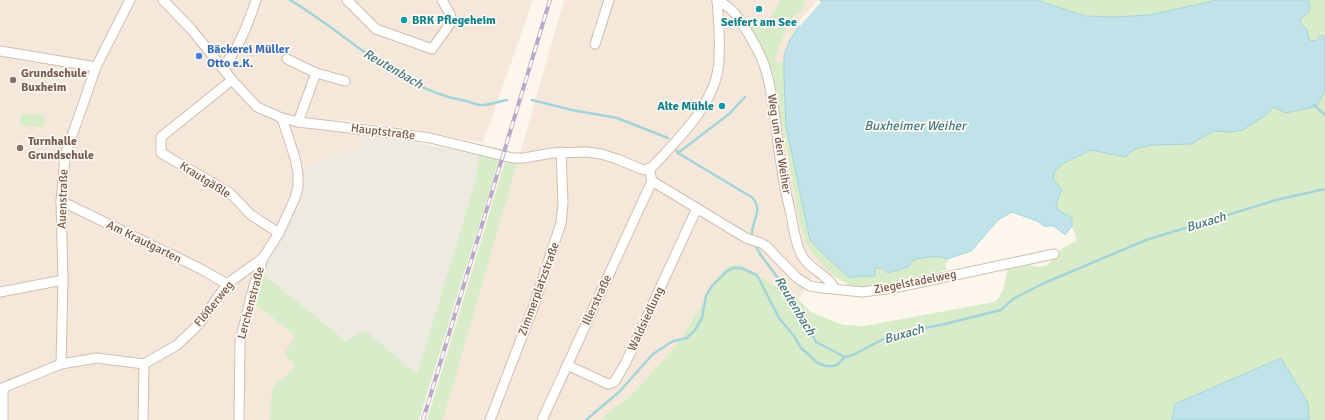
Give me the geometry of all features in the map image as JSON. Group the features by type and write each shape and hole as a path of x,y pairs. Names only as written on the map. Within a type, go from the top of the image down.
{"street":[{"name":"Auenstraße","path":"61,364 63,280 61,201 65,156 96,67 130,0"},
{"name":"Hauptstraße","path":"163,0 192,30 232,80 257,107 282,118 298,122 424,137 514,158 524,158 561,152 587,152 601,154 617,159 641,169 649,169"},
{"path":"223,67 244,34 256,0"},
{"path":"347,0 376,29 432,49 452,21 450,14 442,0"},
{"path":"595,44 609,0"},
{"path":"652,181 649,169 682,134 695,117 713,87 718,63 717,0"},
{"name":"Weg um den Weiher","path":"717,0 728,6 739,19 764,63 769,83 788,204 798,246 805,262 830,281 835,289"},
{"path":"0,51 96,67"},
{"path":"287,59 316,73 345,81"},
{"path":"298,122 316,73"},
{"name":"Krautgäßle","path":"232,80 161,137 161,153 230,193 251,215 279,233"},
{"name":"Flößerweg","path":"144,364 177,344 199,324 227,284 263,258 279,233 295,198 298,180 295,158 282,118"},
{"name":"Zimmerplatzstraße","path":"490,420 533,308 561,223 563,203 561,152"},
{"name":"Ziegelstadelweg","path":"652,181 746,238 766,246 803,283 817,288 862,292 880,290 1054,254"},
{"name":"Illerstraße","path":"542,420 652,181"},
{"name":"Am Krautgarten","path":"61,201 201,269 227,284"},
{"name":"Waldsiedlung","path":"567,365 608,384 615,381 626,362 697,208"},
{"name":"Lerchenstraße","path":"239,420 240,342 251,296 263,258"},
{"path":"0,292 63,280"},
{"path":"3,420 2,388 61,364 97,358 144,364 143,420"}],"shaded area":[{"path":"0,0 533,0 483,143 411,129 345,120 300,122 363,134 361,150 349,150 303,182 302,193 253,302 295,336 295,365 270,405 270,420 0,420"},
{"path":"564,0 821,0 799,26 786,126 796,171 850,278 810,279 799,300 739,264 726,267 676,346 629,397 599,420 443,420"},
{"path":"363,134 479,155 475,183 417,375 365,330 346,341 262,273 301,193 303,168 349,150 361,150"}],"green space":[{"path":"781,0 804,0 801,12 794,15 792,23 788,25 777,51 776,62 784,62 786,126 810,240 825,256 850,278 856,276 875,276 875,268 932,256 947,259 948,262 945,263 947,270 876,286 854,287 841,280 828,270 816,258 806,243 800,223 780,113 771,74 744,20 747,18 762,28 764,27"},
{"path":"1036,0 1217,0 1150,15 1114,17 1085,16"},
{"path":"1309,0 1325,0 1325,37 1321,35 1316,41 1308,40 1307,30 1300,22 1310,10"},
{"path":"1325,91 1325,420 1309,420 1308,403 1175,404 1172,420 599,420 629,397 676,346 726,267 739,264 799,300 811,312 843,325 864,326 994,302 998,299 1002,291 1008,267 1023,264 1039,267 1048,265 1060,250 1077,240 1072,226 1072,218 1058,210 1056,203 1062,190 1053,180 1055,170 1064,163 1092,150 1125,157 1135,149 1151,145 1191,144 1213,131 1232,132 1264,116 1274,107 1310,108 1316,106"},
{"path":"21,114 45,115 44,127 20,126"},
{"path":"479,155 500,157 419,420 270,420 273,388 277,382 291,371 295,365 284,354 295,336 253,302 262,273 346,341 365,330 417,374 475,183"},
{"path":"506,158 518,160 443,420 427,420"}],"water":[{"name":"Buxheimer Weiher","path":"821,0 1036,0 1085,16 1114,17 1150,15 1217,0 1309,0 1310,10 1300,22 1307,30 1309,40 1316,41 1321,35 1325,37 1325,91 1317,106 1285,113 1274,107 1264,116 1243,130 1232,132 1213,131 1191,144 1151,145 1135,149 1125,157 1091,150 1064,163 1055,170 1053,179 1062,190 1056,203 1058,210 1072,218 1072,226 1065,235 1054,226 1044,226 1037,221 1012,212 998,220 971,251 947,259 939,257 926,257 913,260 908,267 888,273 882,268 875,268 875,276 856,276 850,278 825,256 810,240 786,126 784,55 790,40 799,26"},
{"path":"1281,358 1308,403 1309,420 1172,420 1175,404"}],"pier":[{"path":"818,0 821,2 800,26 797,24"}],"waterway":[{"name":"Reutenbach","path":"290,0 395,73 418,85 441,95 468,101 478,105 487,105 507,100"},
{"path":"678,153 729,114 745,97"},
{"name":"Reutenbach","path":"532,100 572,110 617,118 668,138"},
{"path":"1314,105 1325,115"},
{"name":"Reutenbach","path":"676,149 678,153 753,198 756,204 757,213 753,226 752,237"},
{"name":"Buxach","path":"586,420 619,392 653,354 673,341 687,338 695,330 702,318 706,296 712,286 726,272 733,268 741,268 757,275 779,318 794,336 801,348 818,363 826,366 833,366 837,365 845,357 853,355 893,334 945,324 1001,310 1013,299 1042,284 1146,240 1276,200 1325,189"},
{"name":"Reutenbach","path":"755,245 795,301 816,342 845,357"}],"railway":[{"path":"423,420 550,0"}],"place":[{"name":"Seifert am See","path":"759,9"},
{"name":"BRK Pflegeheim","path":"404,20"},
{"name":"Bäckerei Müller Otto e.K.","path":"199,56"},
{"name":"Grundschule Buxheim","path":"13,80"},
{"name":"Alte Mühle","path":"722,106"},
{"name":"Turnhalle Grundschule","path":"20,148"}]}
